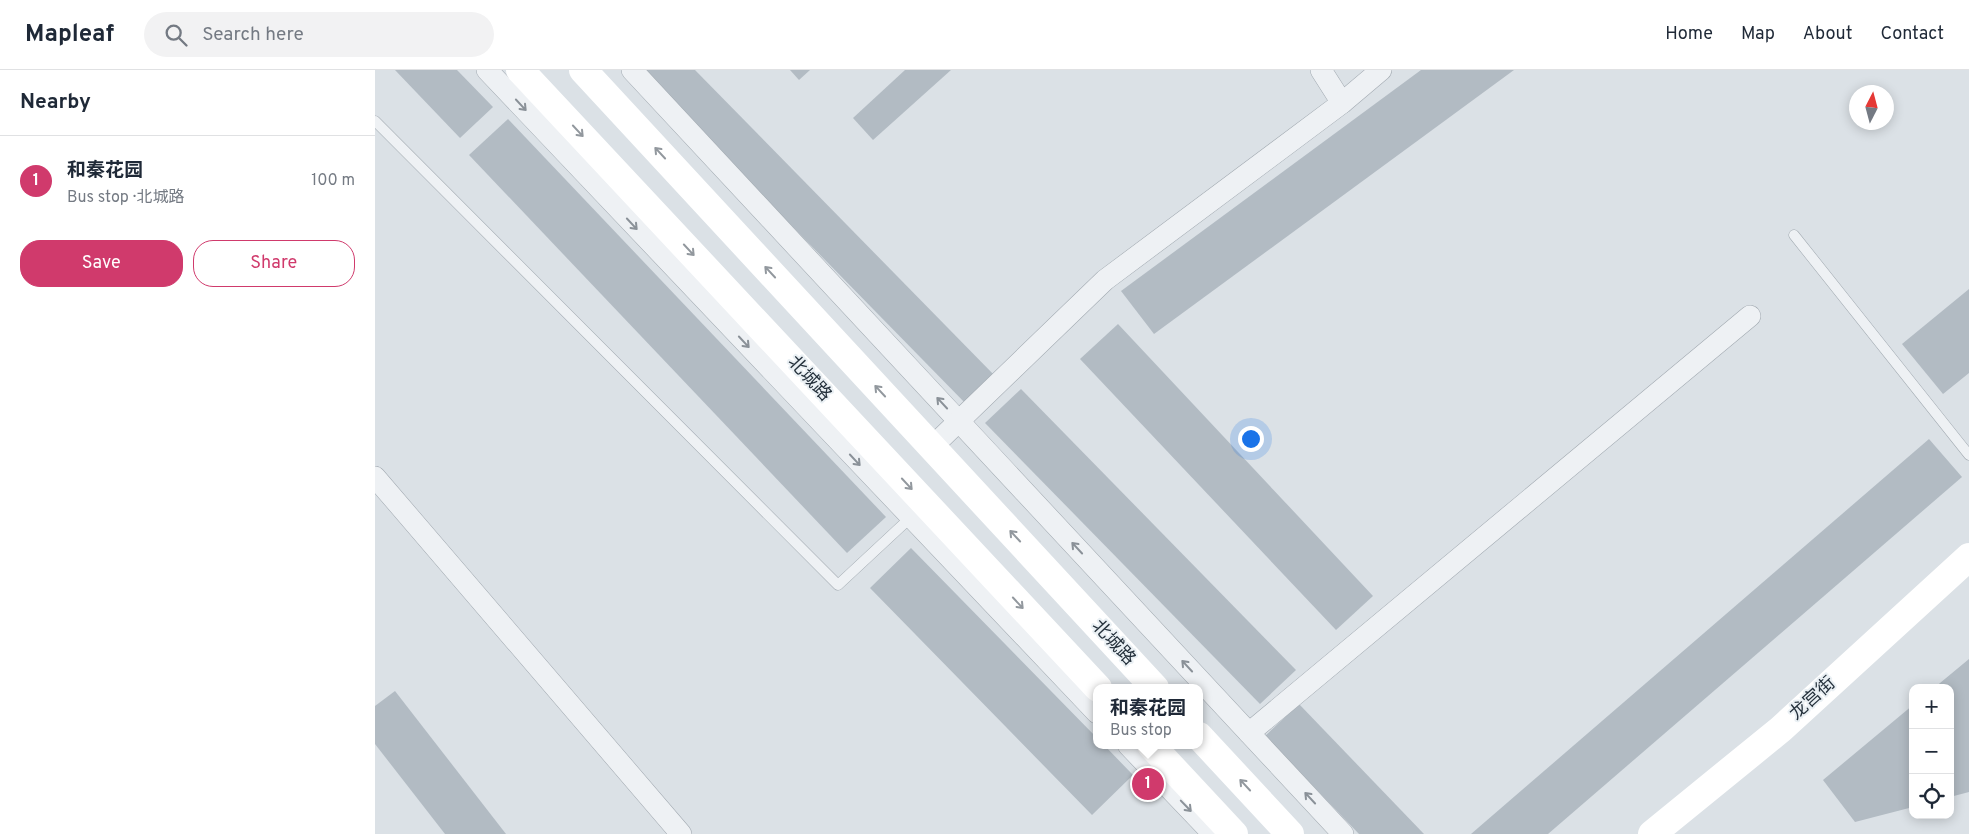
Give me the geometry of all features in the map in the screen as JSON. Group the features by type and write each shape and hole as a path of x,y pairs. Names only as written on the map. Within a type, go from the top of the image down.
{"main road":[{"name":"北城路","path":"521,70 1094,684"},
{"name":"北城路","path":"583,70 1151,684"},
{"name":"龙宫街","path":"1652,834 1781,728 1969,557"},
{"path":"1203,740 1290,834"},
{"path":"1155,749 1234,834"}],"street":[{"path":"487,70 1093,709"},
{"path":"632,70 1343,834"},
{"path":"1321,70 1342,103"},
{"path":"932,447 1105,280 1342,103 1381,70"},
{"path":"1249,733 1750,316"},
{"path":"375,477 681,834"},
{"path":"1132,749 1213,834"}],"lane":[{"path":"375,121 838,585 910,518"},
{"path":"1795,236 1969,455"}],"building":[{"path":"395,70 457,70 493,107 460,138"},
{"path":"639,70 695,70 998,379 969,407"},
{"path":"790,70 810,70 799,80"},
{"path":"905,70 951,70 873,140 853,118"},
{"path":"1421,70 1514,70 1154,334 1121,291"},
{"path":"508,119 886,517 847,553 469,155"},
{"path":"1969,289 1969,373 1943,394 1902,344"},
{"path":"1118,324 1373,596 1336,630 1080,359"},
{"path":"1021,389 1296,670 1260,704 985,423"},
{"path":"1929,439 1962,477 1548,834 1471,834"},
{"path":"911,548 1093,734 1093,749 1108,749 1133,775 1092,815 870,588"},
{"path":"1969,659 1969,792 1954,796 1954,684 1939,684"},
{"path":"395,691 506,834 445,834 375,744 375,706"},
{"path":"1299,704 1424,834 1359,834 1265,736"},
{"path":"1909,708 1909,808 1855,822 1823,780"}],"place":[{"name":"和秦花园","path":"1148,784"}]}
